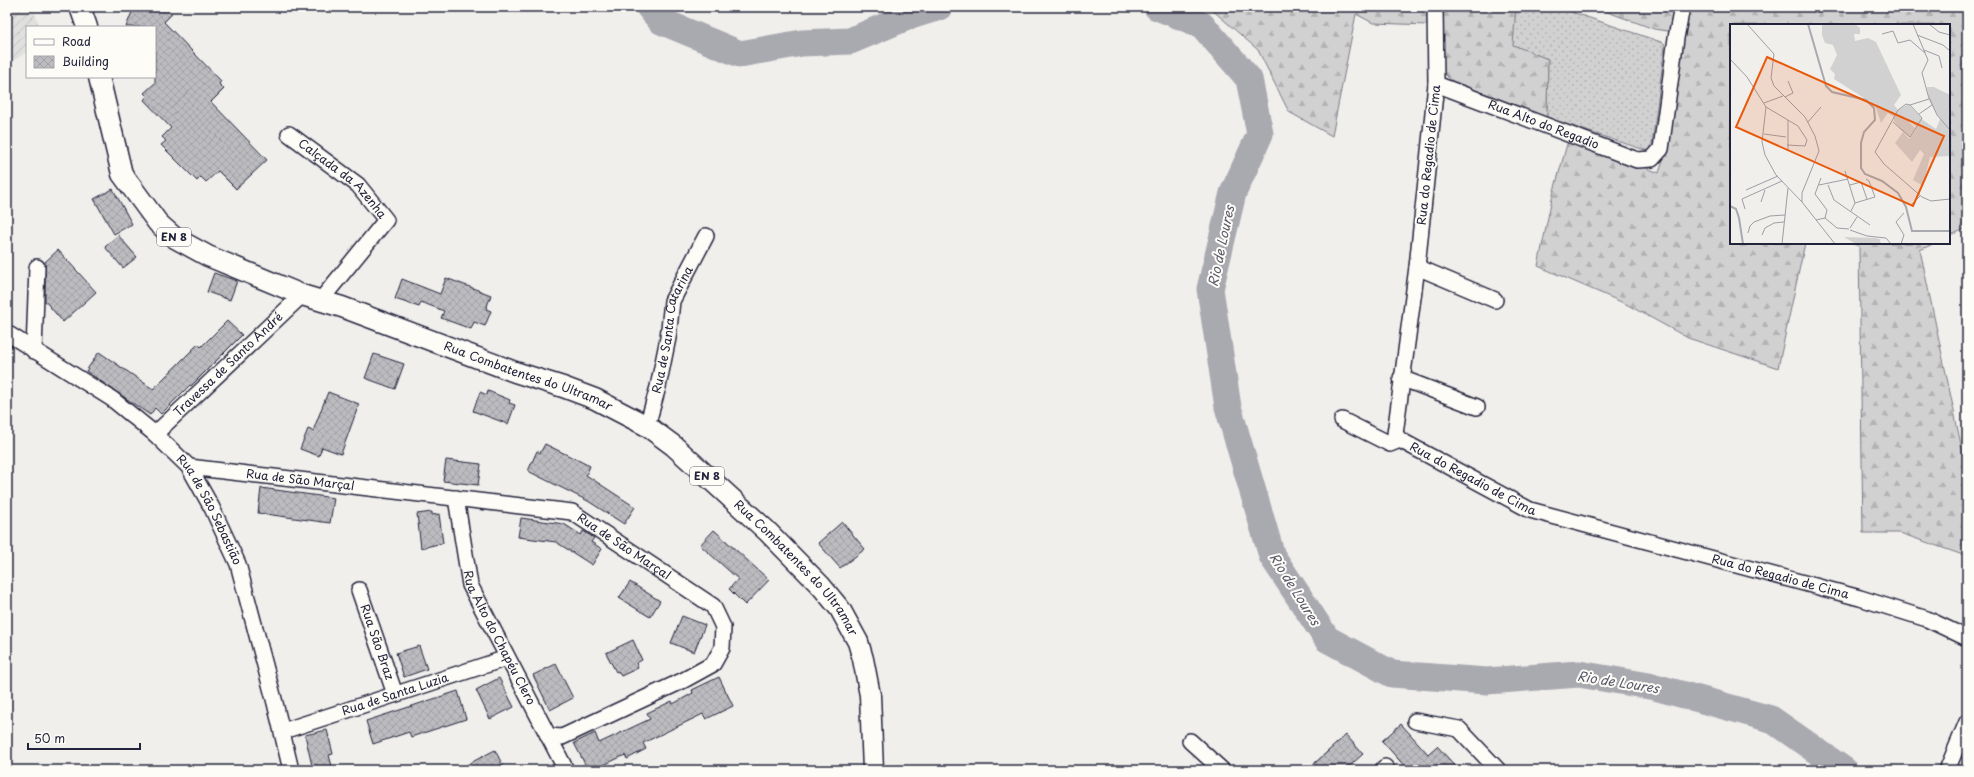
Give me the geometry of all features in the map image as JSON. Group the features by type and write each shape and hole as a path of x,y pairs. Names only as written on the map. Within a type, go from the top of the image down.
{"main road":[{"path":"80,7 87,26"},
{"name":"Rua Combatentes do Ultramar","path":"99,78 122,174 158,223 175,238 208,256 311,298 342,307 515,372 595,399 647,426 674,446 767,531 821,586 840,609 858,642 863,659 870,695 873,770"}],"street":[{"name":"Rua do Regadio de Cima","path":"1435,7 1436,84 1418,267 1401,378 1395,434 1400,440 1530,510 1860,598 1928,620 1967,638"},
{"name":"Rua Alto do Regadio","path":"1436,84 1637,160 1652,159 1661,149 1676,38 1682,7"},
{"name":"Calçada da Azenha","path":"289,134 358,185 386,220 311,298"},
{"name":"Rua de Santa Catarina","path":"647,426 658,387 667,345 672,301 706,236"},
{"path":"34,351 37,267"},
{"path":"1418,267 1495,300"},
{"name":"Travessa de Santo André","path":"155,434 311,298"},
{"name":"Rua de São Sebastião","path":"7,334 112,400 155,434 189,467 212,508 238,564 283,731 291,770"},
{"path":"1401,378 1477,407"},
{"path":"1342,420 1390,444 1400,440"},
{"name":"Rua de São Marçal","path":"189,467 572,512 713,606 723,627 722,648 714,664 684,680 562,737 548,736"},
{"name":"Rua Alto do Chapéu Clero","path":"456,498 470,586 566,770"},
{"name":"Rua São Braz","path":"359,590 395,694"},
{"name":"Rua de Santa Luzia","path":"283,731 507,658"},
{"path":"1415,720 1460,729 1498,770"},
{"path":"1947,770 1967,722"},
{"path":"1190,741 1222,770"},
{"path":"1382,770 1385,767 1387,770"}],"shaded area":[{"path":"7,7 32,7 40,26 26,26 26,53 7,65"}],"green space":[{"path":"1209,7 1516,7 1514,45 1548,59 1547,118 1456,84 1440,70 1428,25 1373,23 1356,14 1332,136 1289,112 1258,50"},
{"path":"1516,7 1557,7 1664,43 1665,46 1651,152 1547,118 1548,59 1513,45"},
{"path":"1594,7 1967,7 1967,228 1950,236 1950,24 1730,24 1730,244 1805,244 1778,368 1688,338 1626,304 1538,266 1552,198 1569,137 1659,173 1663,160 1681,33 1654,29"},
{"path":"1853,244 1933,244 1920,250 1967,473 1967,555 1963,555 1900,533 1863,533 1859,246"}],"building":[{"path":"137,7 165,7 172,14 164,22 221,81 219,84 224,89 211,102 267,160 236,189 218,171 206,182 201,177 197,181 161,145 166,141 162,137 171,128 144,100 147,96 144,93 155,83 156,78 156,26 126,26 132,12"},
{"path":"113,189 132,224 114,234 94,199"},
{"path":"118,235 137,257 123,268 105,247"},
{"path":"58,250 96,292 63,322 45,301 45,262"},
{"path":"214,273 237,281 230,300 207,292"},
{"path":"446,278 491,295 486,309 491,311 485,326 474,322 471,329 441,318 444,311 421,302 419,307 395,299 402,279 440,294"},
{"path":"227,321 242,335 161,414 155,408 150,415 86,371 99,352 153,389 198,344 201,347"},
{"path":"374,354 404,364 395,389 365,378"},
{"path":"488,391 510,400 509,403 515,405 508,424 473,411 480,392 487,395"},
{"path":"328,392 359,404 341,454 322,447 319,456 300,449 308,429 313,431"},
{"path":"545,444 590,466 586,475 635,507 624,524 588,501 528,471 537,451 540,453"},
{"path":"446,460 481,464 478,485 443,481"},
{"path":"261,488 334,498 330,523 258,513"},
{"path":"432,512 432,515 439,514 443,543 421,548 417,514"},
{"path":"521,518 564,524 581,535 583,531 594,538 591,542 602,549 592,565 556,542 518,537"},
{"path":"842,522 865,549 840,568 818,543"},
{"path":"714,530 769,580 745,605 729,589 738,579 700,545"},
{"path":"630,582 660,601 650,617 619,598"},
{"path":"682,616 705,625 694,652 671,643"},
{"path":"633,640 642,660 636,663 638,668 621,676 618,671 616,672 606,653"},
{"path":"419,646 427,669 404,677 396,653"},
{"path":"556,664 573,698 550,710 533,675"},
{"path":"719,677 733,706 706,719 703,714 643,743 646,749 627,759 625,755 593,770 588,770 574,743 595,733 599,743 650,719 647,713 672,701 673,704 693,693 692,690"},
{"path":"499,678 514,707 490,719 476,690"},
{"path":"458,691 466,719 411,737 409,732 373,744 366,721"},
{"path":"1401,724 1428,754 1437,746 1459,770 1423,770 1417,764 1408,770 1382,741"},
{"path":"327,730 333,754 329,755 333,770 313,770 305,735"},
{"path":"1346,735 1363,754 1345,770 1307,770"},
{"path":"495,750 505,770 457,770"}],"waterway":[{"name":"Rio de Loures","path":"649,7 661,21 740,54 802,43 850,41 907,17 939,7"},
{"name":"Rio de Loures","path":"1157,7 1202,25 1249,79 1260,134 1233,193 1210,289 1228,407 1272,556 1327,639 1392,674 1487,681 1579,674 1655,687 1771,719 1844,770"}]}
